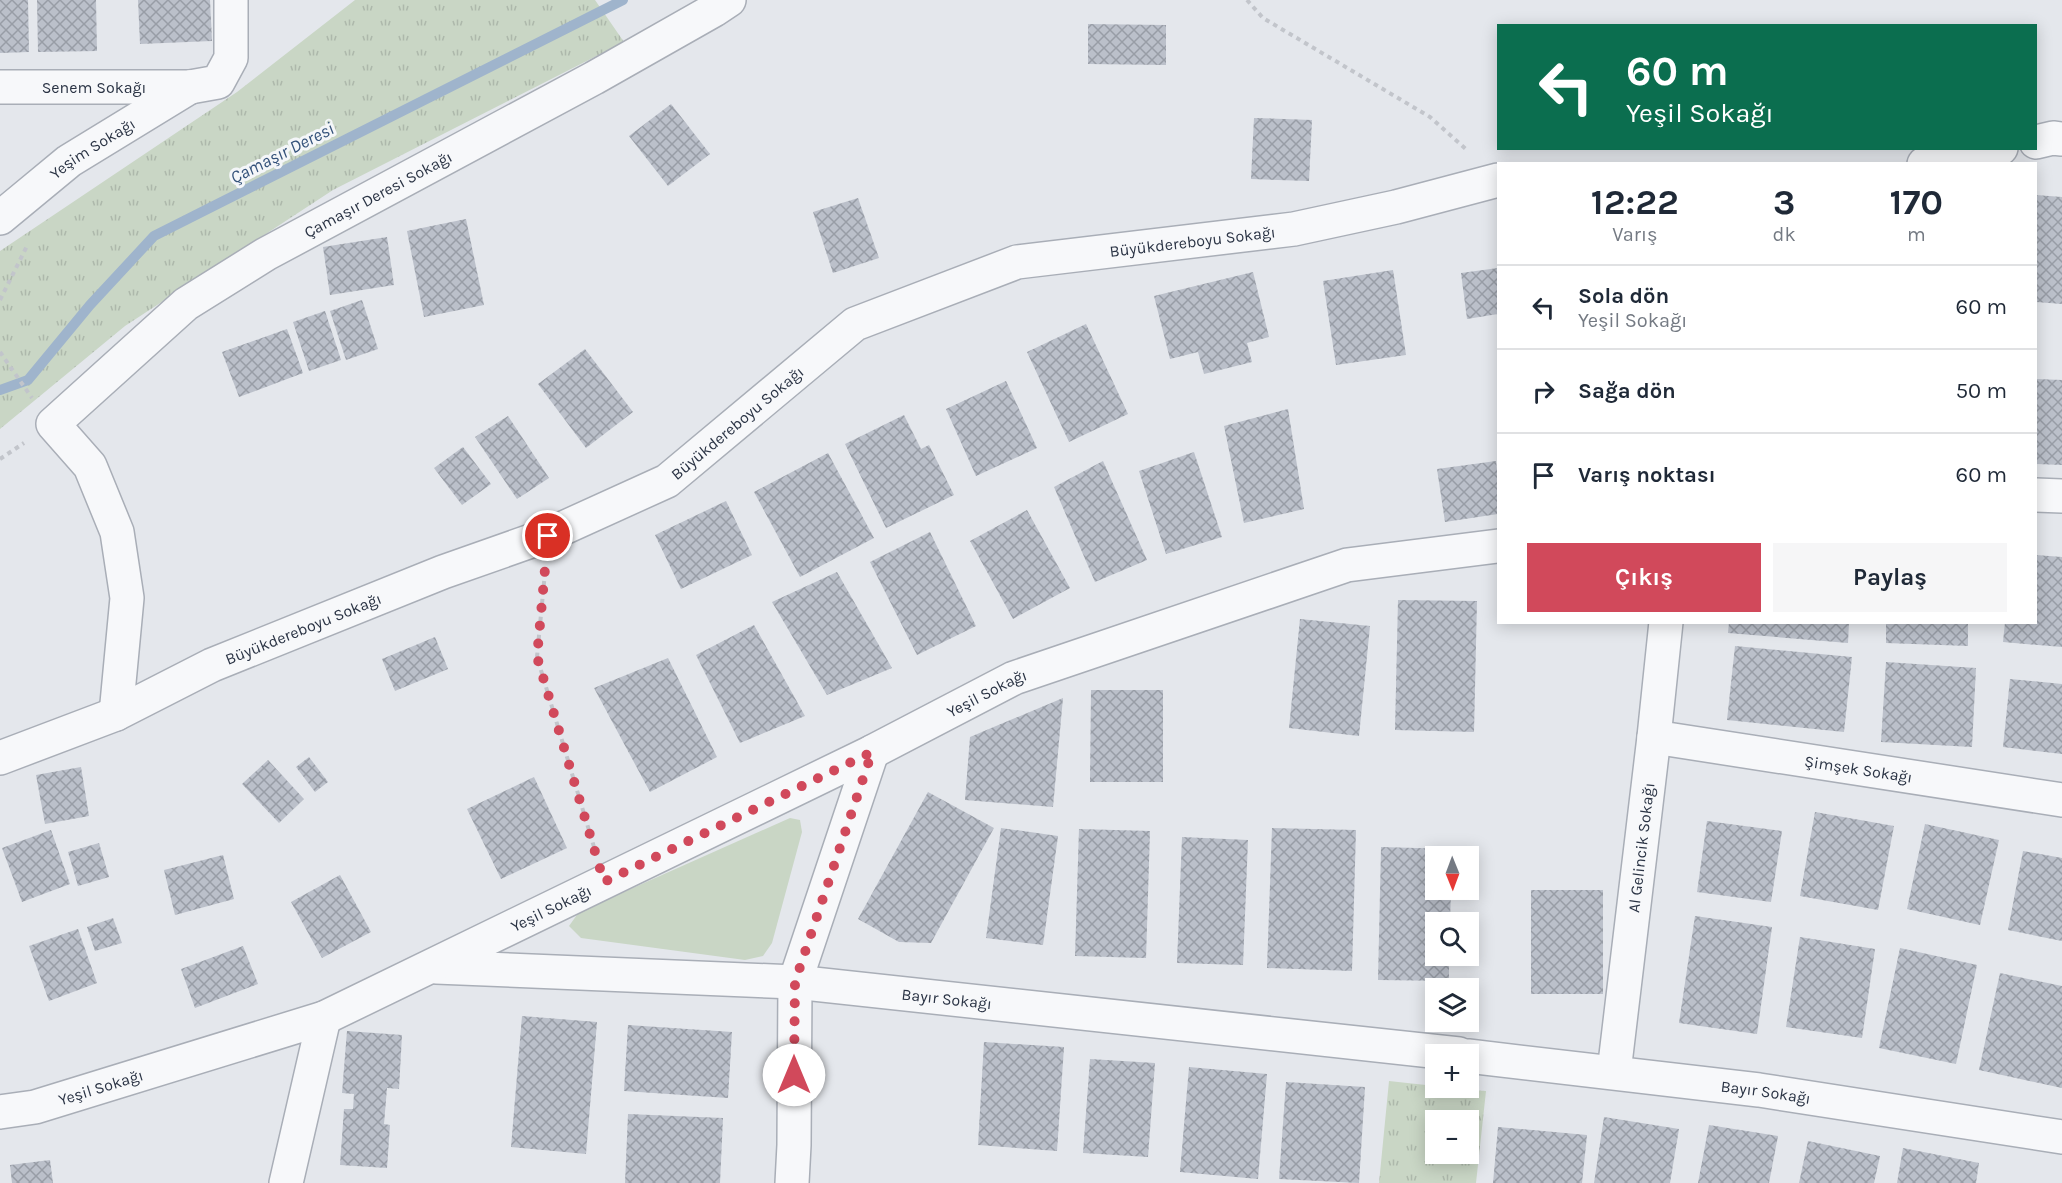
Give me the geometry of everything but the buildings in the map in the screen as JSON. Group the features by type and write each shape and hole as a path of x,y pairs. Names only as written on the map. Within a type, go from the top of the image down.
{"street":[{"path":"190,87 218,82 231,58 231,0"},
{"name":"Çamaşır Deresi Sokağı","path":"44,414 186,304 266,254 594,78 729,0"},
{"name":"Senem Sokağı","path":"0,87 190,87"},
{"name":"Yeşim Sokağı","path":"0,218 69,161 190,87"},
{"path":"2037,142 2053,138 2062,139"},
{"path":"1934,162 1991,150"},
{"name":"Büyükdereboyu Sokağı","path":"0,758 116,714 212,665 443,572 548,536 667,482 855,324 1017,262 1294,229 1396,207 1497,180"},
{"path":"44,414 90,466 117,532 127,598 116,714"},
{"path":"2037,495 2062,496"},
{"name":"Yeşil Sokağı","path":"0,1112 35,1107 324,1018 872,752 1014,678 1347,565 1497,546"},
{"name":"Al Gelincik Sokağı","path":"1614,1072 1666,624"},
{"name":"Şimşek Sokağı","path":"1654,737 2062,800"},
{"path":"792,1183 795,982 872,752"},
{"name":"Bayır Sokağı","path":"431,966 795,982 1425,1050"},
{"path":"286,1183 324,1018"},
{"name":"Bayır Sokağı","path":"1479,1057 1759,1090 2062,1137"}],"path":[{"path":"1246,0 1263,18 1430,117 1473,154"},
{"path":"0,352 44,414"},
{"path":"548,536 537,657 604,882"}],"green space":[{"path":"355,0 595,0 624,42 333,190 125,326 0,429 0,251 237,92"},
{"path":"790,818 800,820 802,832 772,943 763,956 745,960 581,938 569,926 579,912"},
{"path":"1389,1081 1425,1085 1425,1098 1479,1098 1479,1091 1486,1091 1479,1155 1479,1110 1425,1110 1425,1164 1478,1164 1476,1183 1379,1183"}],"waterway":[{"name":"Çamaşır Deresi","path":"0,390 28,380 90,305 154,236 623,0"}],"route":[{"path":"548,536 537,657 604,882 872,752 795,982 794,1075"}]}
